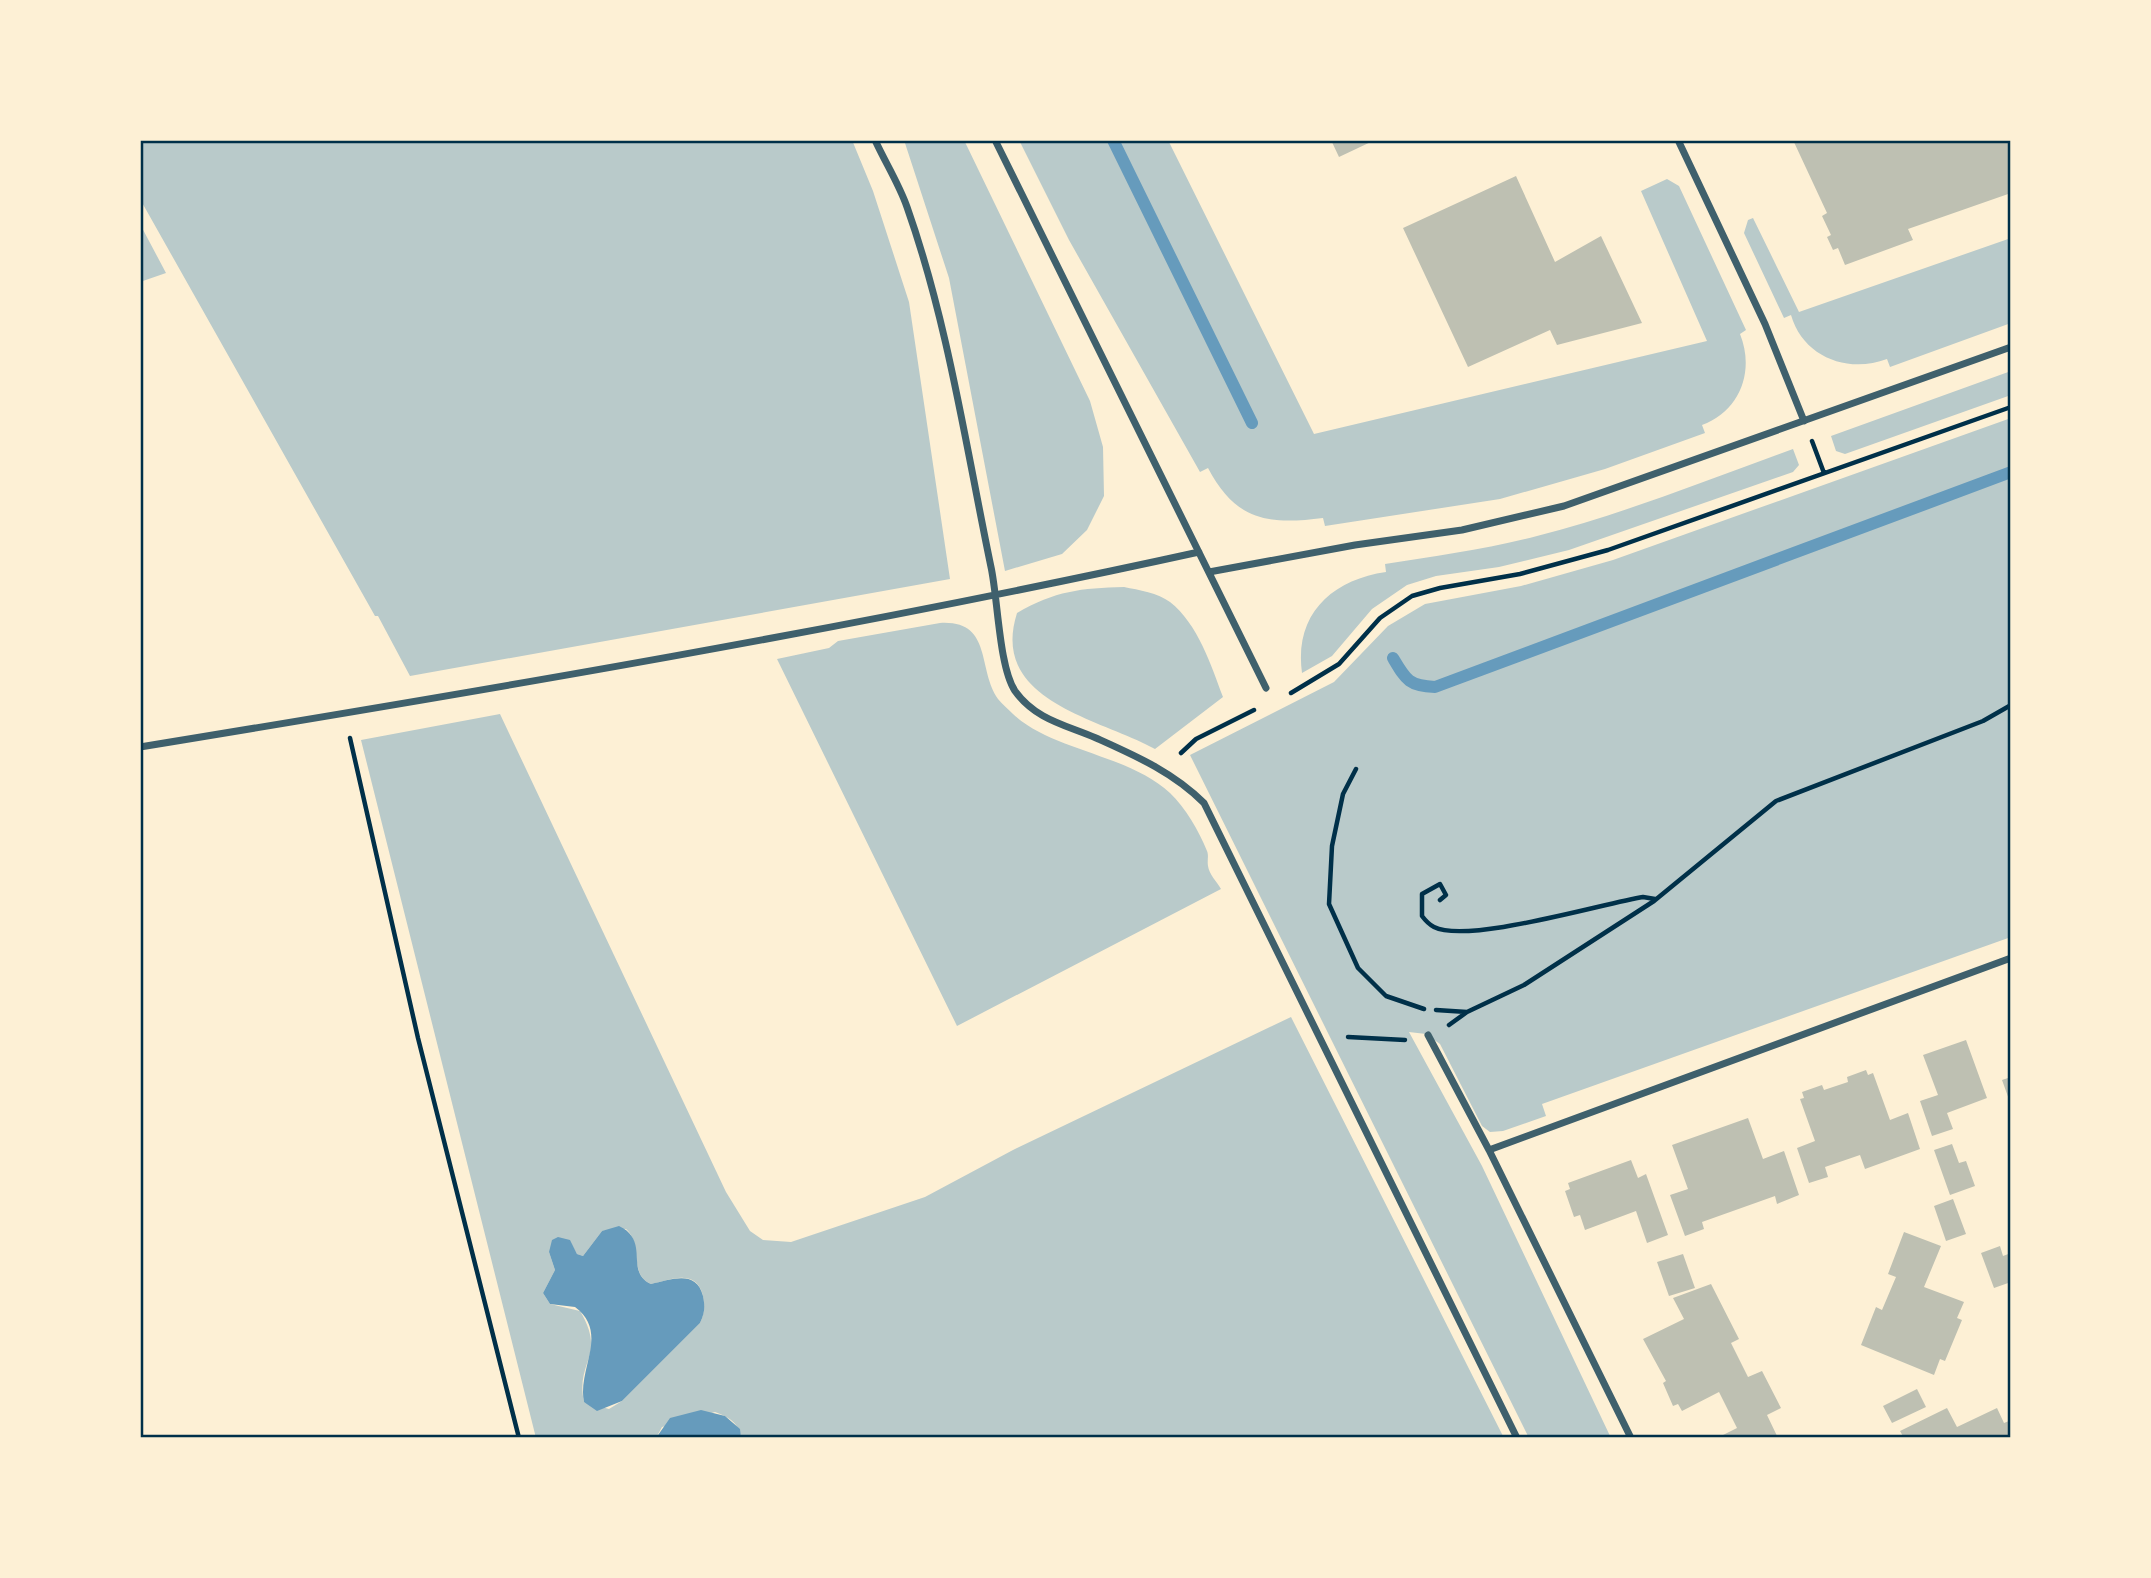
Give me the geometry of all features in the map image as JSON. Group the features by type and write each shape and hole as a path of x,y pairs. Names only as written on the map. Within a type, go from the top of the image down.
{"street":[{"path":"875,140 906,204 932,288 997,596 1007,677 1030,707 1060,726 1093,737 1166,772 1182,781 1204,803 1517,1438"},
{"path":"995,140 1266,688"},
{"path":"1678,140 1765,324 1804,421"},
{"path":"1209,572 1508,520 1611,490 2011,347"},
{"path":"140,747 997,596 1199,552"},
{"path":"1489,1150 2011,958"},
{"path":"1428,1035 1489,1150 1631,1438"}],"path":[{"path":"1279,698 1329,671 1380,618 1412,596 1572,561 2011,407"},
{"path":"1804,421 1824,473"},
{"path":"1356,769 1343,794 1332,846 1329,904 1358,968 1386,996 1419,1009 1467,1012 1524,985 1656,899 1776,801 1983,720 2011,705"},
{"path":"1166,772 1196,738 1255,710"},
{"path":"345,713 418,1038 519,1438"},
{"path":"1440,900 1446,895 1440,884 1422,894 1422,916 1434,927 1453,932 1485,929 1643,897 1656,899"},
{"path":"1319,1036 1396,1039 1434,1044"}],"shaded area":[{"path":"140,140 852,140 873,191 909,302 950,579 410,676 140,199"},
{"path":"904,140 964,140 1090,401 1103,447 1104,496 1087,530 1062,554 1005,571 949,278"},
{"path":"1019,140 1168,140 1314,434 1707,341 1641,191 1667,179 1679,186 1746,330 1740,334 1746,362 1741,388 1726,410 1702,425 1705,433 1605,469 1500,499 1325,526 1323,518 1286,521 1255,516 1230,499 1208,468 1200,472 1069,240"},
{"path":"1753,218 1799,312 2011,238 2011,323 1890,367 1887,359 1857,364 1829,358 1806,342 1791,315 1784,318 1744,233 1748,220"},
{"path":"140,224 166,273 140,282"},
{"path":"2011,371 2011,395 1845,454 1836,451 1831,436"},
{"path":"2011,418 2011,472 1845,535 2011,475 2011,937 1542,1104 1546,1116 1503,1131 1490,1132 1482,1126 1440,1044 1426,1034 1409,1032 1482,1166 1611,1438 1529,1438 1190,755 1334,682 1388,626 1425,604 1521,586 1613,560"},
{"path":"1793,449 1799,465 1793,472 1569,550 1499,567 1436,576 1407,585 1372,609 1332,656 1302,673 1304,634 1320,604 1349,583 1386,572 1385,564 1499,545 1570,527 1634,507"},
{"path":"1124,587 1160,596 1180,611 1196,633 1223,697 1155,749 1079,716 1033,687 1019,667 1013,643 1017,613 1056,595 1094,588"},
{"path":"940,623 957,624 968,629 976,638 992,687 998,699 1013,714 1048,736 1133,769 1170,793 1200,835 1208,853 1211,875 1221,889 957,1026 777,659 829,648 838,641"},
{"path":"500,714 726,1192 750,1231 763,1240 791,1242 925,1197 1013,1150 1291,1017 1504,1438 741,1438 732,1421 715,1412 662,1427 656,1438 536,1438 361,740","holes":["626,1229 631,1236 644,1279 651,1284 676,1278 691,1279 703,1295 704,1310 700,1323 622,1401 609,1409 584,1402 583,1377 591,1349 591,1338 580,1311 550,1304 543,1293 555,1270 549,1252 569,1240 577,1254 583,1256 602,1231"]}],"water":[{"path":"619,1226 634,1240 637,1264 643,1279 651,1284 682,1278 695,1282 703,1296 704,1310 700,1323 622,1401 597,1411 584,1402 583,1390 591,1340 585,1317 575,1307 550,1304 543,1293 555,1270 549,1252 552,1240 558,1237 570,1240 577,1254 583,1256 602,1231"},
{"path":"701,1410 725,1416 740,1429 741,1438 656,1438 670,1418"}],"building":[{"path":"1331,140 1375,140 1339,157"},
{"path":"1793,140 2011,140 2011,193 1908,229 1913,240 1845,265 1838,248 1833,250 1827,237 1831,235 1822,216 1827,213"},
{"path":"1516,176 1555,262 1601,236 1642,323 1557,345 1550,330 1468,367 1403,228"},
{"path":"1966,1040 1987,1098 1947,1113 1953,1129 1932,1136 1920,1101 1938,1095 1923,1055"},
{"path":"1866,1070 1868,1075 1873,1073 1890,1120 1908,1113 1920,1149 1865,1169 1860,1155 1825,1167 1828,1177 1809,1183 1797,1148 1815,1141 1800,1099 1804,1098 1802,1092 1822,1085 1824,1090 1848,1082 1847,1077"},
{"path":"2011,1077 2011,1105 2002,1080"},
{"path":"1748,1118 1763,1159 1784,1151 1799,1195 1777,1204 1775,1196 1702,1222 1704,1229 1685,1236 1670,1195 1688,1189 1672,1145"},
{"path":"1952,1144 1959,1163 1966,1161 1975,1186 1950,1195 1934,1150"},
{"path":"1631,1160 1638,1178 1646,1174 1668,1235 1647,1243 1636,1211 1585,1230 1580,1215 1574,1217 1565,1191 1570,1189 1568,1183"},
{"path":"1953,1199 1966,1234 1946,1241 1934,1206"},
{"path":"1904,1232 1941,1246 1924,1287 1964,1302 1957,1318 1962,1320 1945,1361 1940,1359 1934,1375 1861,1345 1876,1307 1882,1310 1896,1277 1888,1274"},
{"path":"2000,1246 2003,1256 2011,1253 2011,1282 1994,1288 1981,1253"},
{"path":"1683,1254 1695,1288 1669,1296 1657,1262"},
{"path":"1711,1284 1739,1339 1731,1343 1748,1377 1762,1371 1781,1408 1767,1415 1778,1438 1717,1438 1737,1428 1719,1392 1682,1411 1678,1404 1673,1406 1663,1383 1666,1381 1643,1339 1684,1319 1673,1298"},
{"path":"1917,1389 1926,1407 1892,1423 1883,1406"},
{"path":"1947,1408 1957,1427 1997,1408 2004,1423 2009,1421 2011,1438 1904,1438 1900,1431"}],"waterway":[{"path":"1113,140 1252,423"},
{"path":"1393,658 1409,680 1419,685 1435,687 2011,472"}]}
